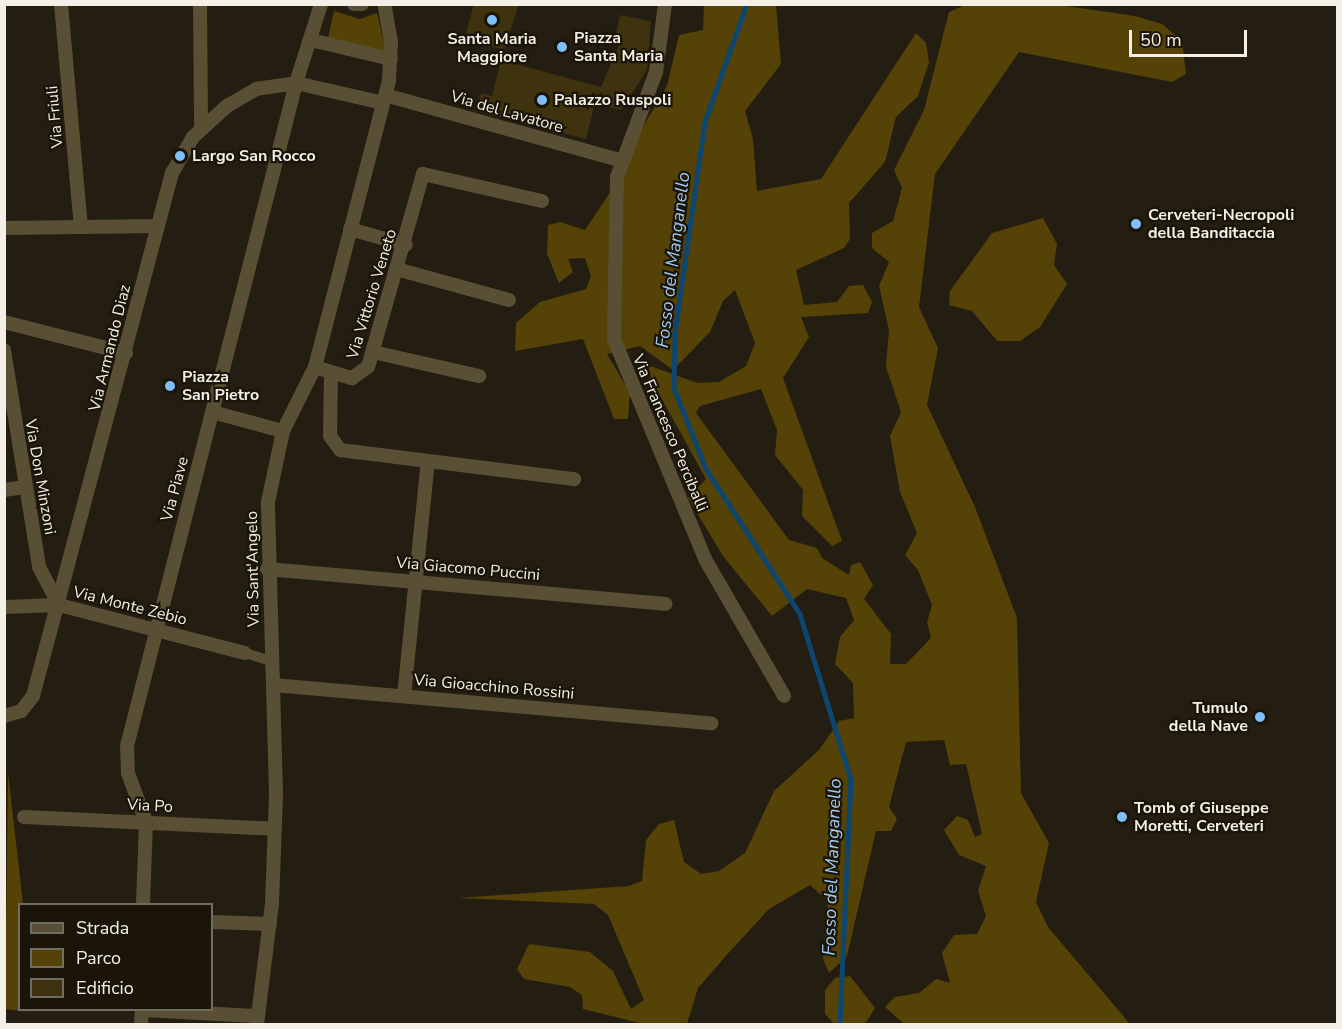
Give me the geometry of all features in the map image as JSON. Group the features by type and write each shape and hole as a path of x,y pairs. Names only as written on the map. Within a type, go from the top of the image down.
{"street":[{"name":"Via Friuli","path":"61,4 81,227"},
{"path":"200,4 201,128"},
{"path":"296,83 321,4"},
{"path":"354,4 362,4"},
{"name":"Via Sant'Angelo","path":"258,1020 270,924 275,829 267,508 283,431 315,367 384,99 392,59 384,4"},
{"name":"Via Francesco Perciballi","path":"665,4 656,72 620,160 612,314 616,348 709,568 784,696"},
{"path":"311,40 392,59"},
{"name":"Via Armando Diaz","path":"4,716 21,711 31,700 59,605 172,173 201,128 246,93 296,83"},
{"name":"Via del Lavatore","path":"296,83 384,99 620,160"},
{"name":"Via Piave","path":"143,903 146,822 126,753 155,629 296,83"},
{"name":"Via Vittorio Veneto","path":"315,367 331,373 357,377 374,352 400,270 423,174 542,201"},
{"path":"4,228 158,226"},
{"path":"350,229 406,245"},
{"path":"400,270 509,300"},
{"path":"4,322 126,353"},
{"name":"Via Don Minzoni","path":"4,350 8,401 42,580 59,605"},
{"path":"374,352 479,376"},
{"path":"331,373 330,436 336,447 574,479"},
{"path":"212,412 283,431"},
{"path":"404,696 418,581 428,461"},
{"path":"4,490 25,487"},
{"name":"Via Giacomo Puccini","path":"267,569 665,604"},
{"name":"Via Monte Zebio","path":"4,607 59,605 245,653"},
{"path":"245,653 272,661"},
{"name":"Via Gioacchino Rossini","path":"273,685 711,723"},
{"name":"Via Po","path":"24,817 275,829"},
{"path":"213,922 270,924"},
{"path":"154,1011 258,1020"}],"green space":[{"path":"704,5 776,5 781,64 745,111 753,139 757,191 821,179 916,33 926,43 929,62 918,96 896,117 885,162 849,203 850,239 844,248 796,270 804,305 837,302 849,286 863,285 872,302 868,313 801,317 809,337 783,378 842,541 832,546 802,516 803,490 775,455 777,430 761,389 700,406 696,413 789,540 817,548 822,558 849,575 851,565 860,562 873,585 864,599 891,634 890,664 906,664 931,638 927,622 932,605 918,570 905,555 917,533 900,492 890,436 901,412 886,367 889,330 879,286 889,262 872,248 872,233 893,221 902,188 894,170 924,110 949,12 965,5 1059,5 1135,16 1162,24 1182,41 1186,74 1172,82 1019,52 935,174 919,307 938,348 927,405 975,507 1017,618 1021,793 1049,843 1036,902 1048,927 1130,1024 904,1024 885,1007 895,997 919,993 936,979 950,983 942,953 954,935 977,934 986,916 978,891 986,866 959,855 944,830 957,816 968,820 975,837 982,834 966,764 950,765 944,740 906,742 889,807 897,819 891,831 876,831 847,956 829,973 823,959 828,901 810,885 769,909 732,949 698,988 687,1024 643,1024 583,1009 582,995 570,987 524,979 517,969 529,944 590,952 613,971 631,1009 644,1000 608,915 594,904 458,898 629,886 642,881 646,840 659,824 674,820 684,862 701,874 719,871 745,853 774,791 819,750 839,721 854,718 853,683 835,664 840,637 854,620 846,598 807,589 772,616 723,556 688,498 706,479 652,381 648,365 697,383 719,382 746,366 755,343 735,290 723,301 710,332 673,370 640,346 607,354 630,393 628,419 614,419 583,339 515,351 516,323 540,302 586,289 591,276 585,258 568,259 573,272 559,283 547,254 548,225 560,222 585,230 628,165 634,142 667,86 679,35 703,30"},
{"path":"334,11 360,19 377,13 386,51 328,38"},
{"path":"1043,218 1057,244 1054,265 1067,284 1040,327 1020,341 997,341 972,311 949,305 950,291 992,233"},
{"path":"8,772 23,903 18,903 18,1010 5,1009"},
{"path":"850,976 875,1008 865,1024 834,1024 825,1014 825,990 835,978"}],"building":[{"name":"Santa Maria Maggiore","path":"474,4 519,4 504,51 465,36"},
{"name":"Palazzo Ruspoli","path":"620,15 651,21 647,70 621,110 595,103 586,139 476,111 481,93 492,96 501,60 601,87 619,46 614,44"}],"waterway":[{"name":"Fosso del Manganello","path":"747,4 705,122 675,334 674,388 706,469 800,614 851,780 840,1024"}],"place":[{"name":"Santa Maria Maggiore","path":"492,20"},
{"name":"Piazza Santa Maria","path":"562,47"},
{"name":"Palazzo Ruspoli","path":"542,100"},
{"name":"Largo San Rocco","path":"180,156"},
{"name":"Cerveteri-Necropoli della Banditaccia","path":"1136,224"},
{"name":"Piazza San Pietro","path":"170,386"},
{"name":"Tumulo della Nave","path":"1260,717"},
{"name":"Tomb of Giuseppe Moretti, Cerveteri","path":"1122,817"}]}
